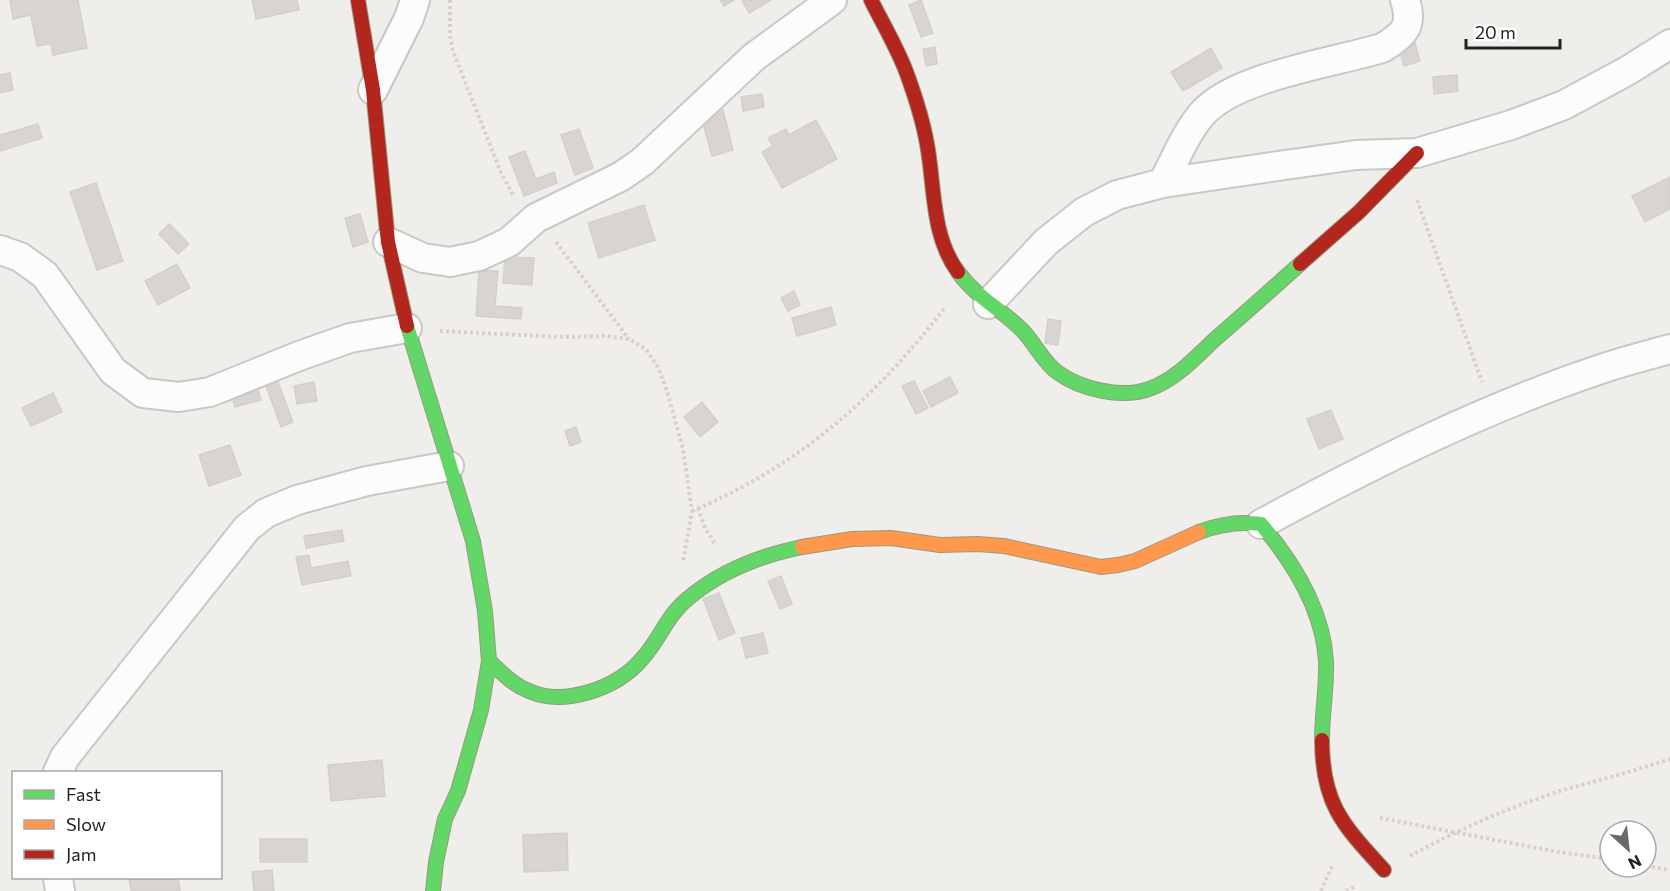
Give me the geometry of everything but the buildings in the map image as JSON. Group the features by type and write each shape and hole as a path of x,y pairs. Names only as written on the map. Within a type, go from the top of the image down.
{"street":[{"path":"358,0 373,90 388,242 407,328 473,542 485,611 489,661 481,710 458,791 445,819 436,862 433,891"},
{"path":"373,90 409,18 415,0"},
{"path":"388,242 423,258 450,262 479,256 510,242 536,218 620,177 635,167 754,57 832,0"},
{"path":"871,0 907,73 927,144 942,241 952,264 965,282 988,304 1010,318 1026,334 1055,371 1072,381 1096,389 1126,393 1149,389 1175,375 1359,212 1411,159"},
{"path":"1163,183 1185,139 1203,113 1230,92 1255,82 1382,48 1400,38 1407,26 1408,7 1405,0"},
{"path":"988,304 1046,242 1084,213 1117,195 1163,183 1356,155 1411,159 1564,105 1627,71 1670,44"},
{"path":"0,250 20,257 45,275 113,371 143,393 179,397 210,392 350,338 407,328"},
{"path":"489,661 520,686 534,693 579,694 606,687 640,663 669,618 688,598 706,584 739,567 828,540 891,538 940,544 990,544 1102,567 1129,563 1210,529 1238,522 1261,524 1361,471 1493,410 1606,367 1670,349"},
{"path":"58,771 65,757 100,712 247,528 256,520 266,513 297,500 367,481 449,466"},
{"path":"1261,524 1274,539 1306,594 1324,638 1326,662 1322,759 1326,786 1333,808 1355,838 1384,870"}],"path":[{"path":"450,0 450,36 459,71 501,173 521,205 536,218 570,260 629,339 646,349 658,367 668,391 683,449 692,511 680,571"},
{"path":"1411,159 1459,320 1493,410"},
{"path":"692,511 735,492 827,432 875,390 922,337 965,282"},
{"path":"407,328 494,334 606,336 629,339"},
{"path":"1346,891 1455,832 1502,812 1562,791 1670,759"},
{"path":"1333,808 1558,852 1598,857"}],"traffic: fast":[{"path":"958,272 973,289 1022,330 1047,363 1057,372 1077,383 1101,391 1126,393 1149,389 1176,374 1300,264"},
{"path":"407,326 473,541 485,611 489,661 481,710 458,791 445,819 436,862 433,891"},
{"path":"1199,532 1230,524 1261,524 1295,570 1313,605 1324,642 1326,671 1322,740"},
{"path":"489,661 508,678 529,691 558,697 589,692 618,679 631,670 648,652 675,611 716,578 773,554 802,547"}],"traffic: slow":[{"path":"802,547 852,539 891,538 940,545 1004,546 1101,567 1135,561 1199,532"}],"traffic: jam":[{"path":"358,0 373,90 388,242 407,326"},
{"path":"871,0 899,55 916,100 930,160 938,227 949,258 958,272"},
{"path":"1300,264 1359,212 1417,153"},
{"path":"1322,740 1326,781 1338,812 1357,840 1384,870"}]}
